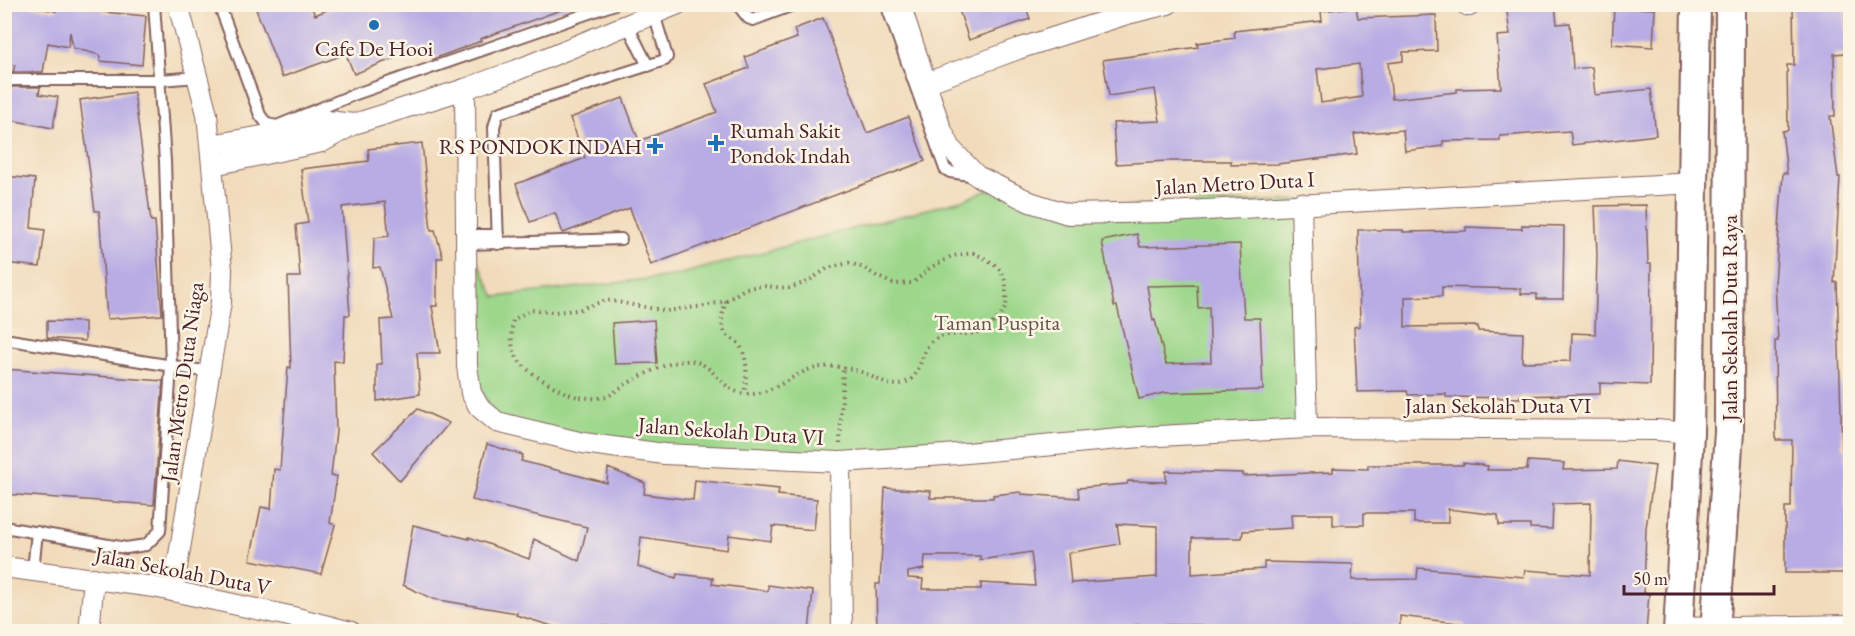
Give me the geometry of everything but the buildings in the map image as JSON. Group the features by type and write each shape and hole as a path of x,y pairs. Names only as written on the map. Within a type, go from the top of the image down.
{"street":[{"name":"Jalan Metro Duta Niaga","path":"173,591 210,372 221,302 222,280 207,114 178,4"},
{"path":"212,155 327,121 354,124 465,89 678,4"},
{"name":"Jalan Metro Duta I","path":"900,4 941,129 952,150 976,176 1030,202 1068,214 1169,212 1695,183"},
{"path":"926,84 1018,49 1127,14 1168,4"},
{"name":"Jalan Sekolah Duta Raya","path":"1678,630 1689,433 1695,183 1696,4"},
{"name":"Jalan Sekolah Duta Raya","path":"1716,629 1729,432 1730,4"},
{"name":"Jalan Sekolah Duta VI","path":"465,89 467,366 471,393 478,407 497,422 583,443 664,454 840,462 945,456 1142,437 1307,428 1657,429 1689,433"},
{"path":"1301,203 1307,428"},
{"path":"840,462 842,632"},
{"name":"Jalan Sekolah Duta V","path":"4,567 173,591 288,624 351,632"},
{"path":"89,632 94,578"},
{"path":"1678,630 1851,625"}],"lane":[{"path":"4,527 126,548 146,544 160,531 171,367 165,162 154,4"},
{"path":"219,4 260,115 267,124 278,126 353,95 615,4"},
{"path":"737,4 748,18 753,20 796,4"},
{"path":"886,4 945,169 950,172 976,176"},
{"path":"498,239 494,127 498,113 664,60 667,57 654,14"},
{"path":"627,24 648,66"},
{"path":"4,80 159,80 199,77"},
{"path":"467,240 621,239"},
{"path":"4,339 210,372"},
{"path":"33,570 37,532"}],"path":[{"path":"973,253 993,262 1006,282 1006,307 992,326 971,334 949,334 933,341 922,354 919,371 905,383 886,385 866,374 843,367 821,367 799,373 765,393 744,394 723,385 709,368 692,361 668,364 626,384 606,397 578,397 537,377 518,360 510,340 513,320 530,310 553,312 579,310 606,300 666,311 704,306 726,300 746,288 763,286 789,288 807,282 828,268 849,263 864,268 894,284 914,283 930,268 952,256 973,253"},
{"path":"726,300 722,317 726,334 738,343 746,359 747,379 744,394"},
{"path":"840,462 843,367"}],"green space":[{"name":"Taman Puspita","path":"998,186 1058,209 1305,200 1311,431 848,460 664,452 498,421 468,366 469,244 495,297 673,276 965,199"}],"place":[{"name":"Cafe De Hooi","path":"374,25"},
{"name":"Rumah Sakit Pondok Indah","path":"716,143"},
{"name":"RS PONDOK INDAH","path":"655,146"}]}
